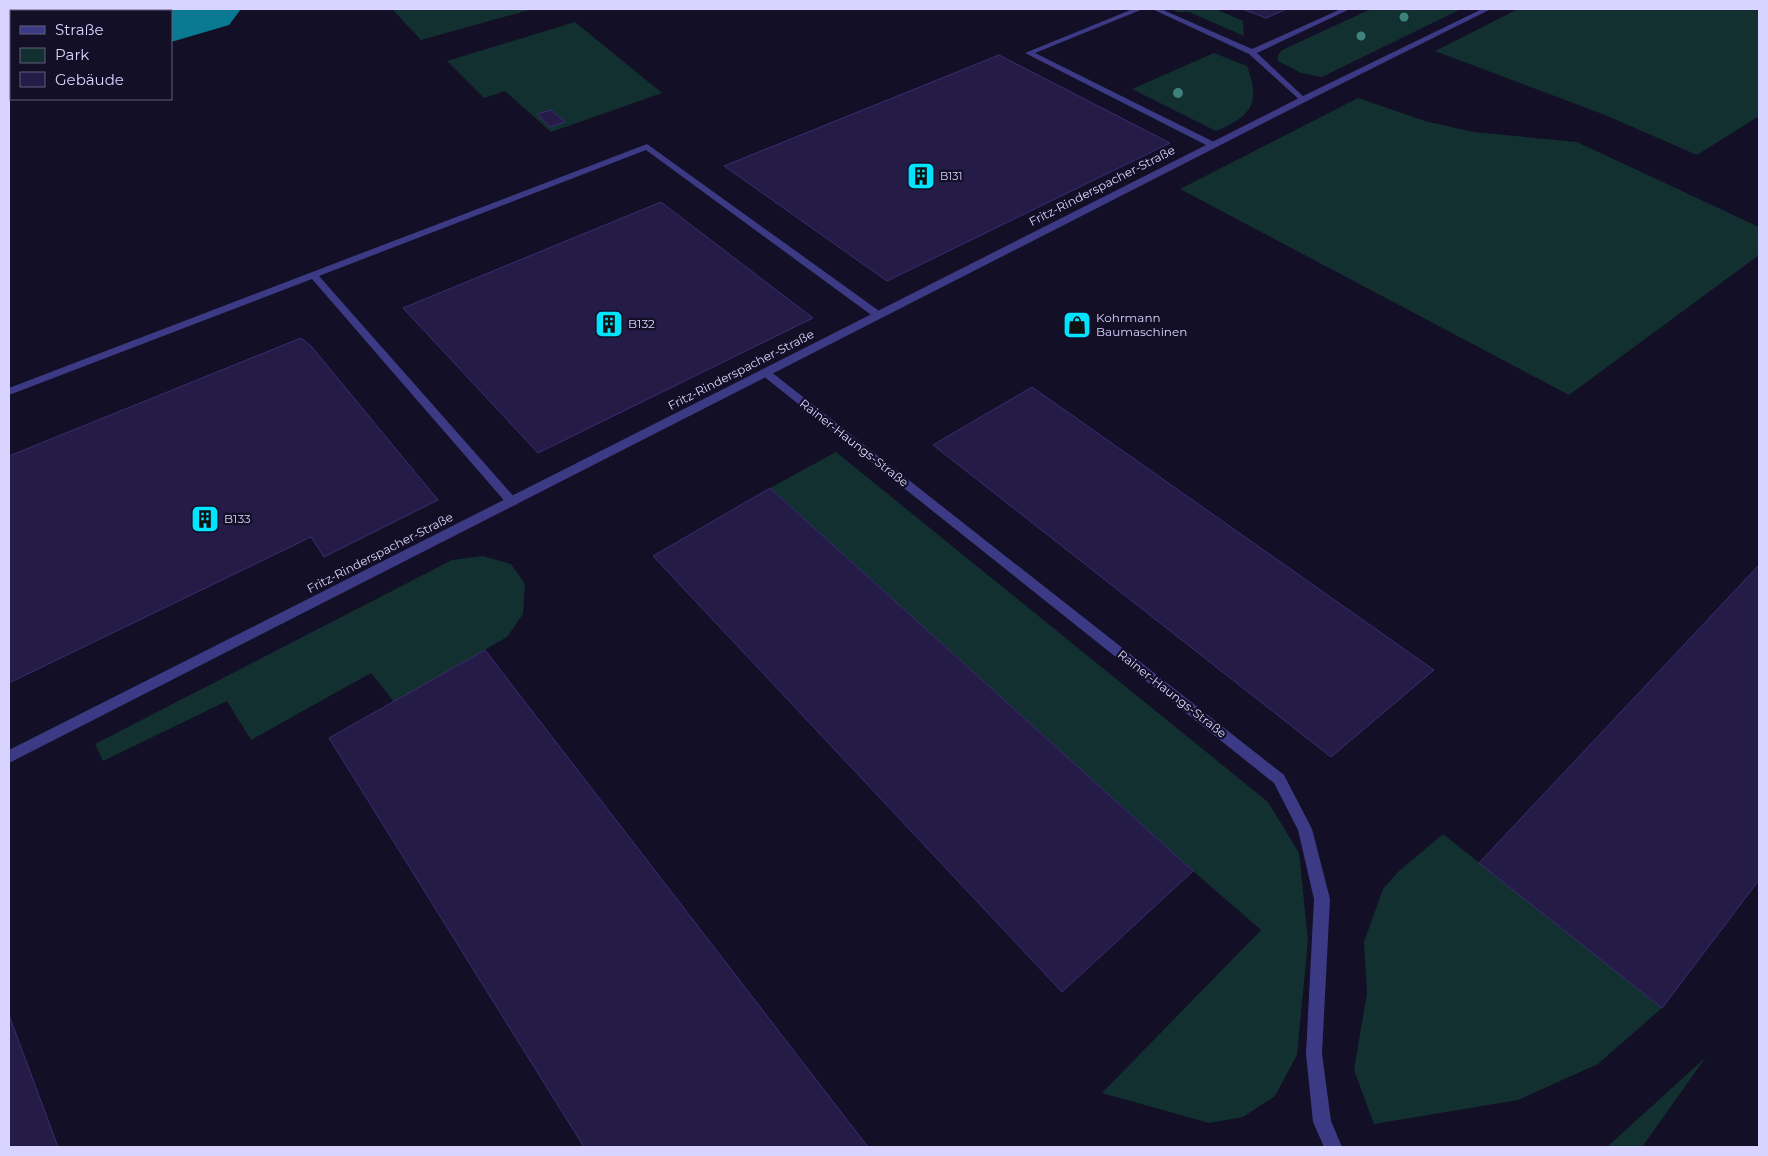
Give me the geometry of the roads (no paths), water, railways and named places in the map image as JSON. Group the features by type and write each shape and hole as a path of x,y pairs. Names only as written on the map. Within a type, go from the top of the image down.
{"street":[{"path":"1139,9 1029,52 1213,145"},
{"path":"1156,9 1252,52 1302,100"},
{"path":"1252,52 1346,9"},
{"name":"Fritz-Rinderspacher-Straße","path":"9,757 1213,145 1487,9"},
{"path":"9,392 647,147 878,315"},
{"path":"313,275 512,502"},
{"name":"Rainer-Haungs-Straße","path":"766,373 1279,779 1305,829 1322,899 1314,1054 1322,1122 1333,1147"}],"place":[{"name":"B131","path":"921,176"},
{"name":"B132","path":"609,324"},
{"name":"Kohrmann Baumaschinen","path":"1077,325"},
{"name":"B133","path":"205,519"}]}
